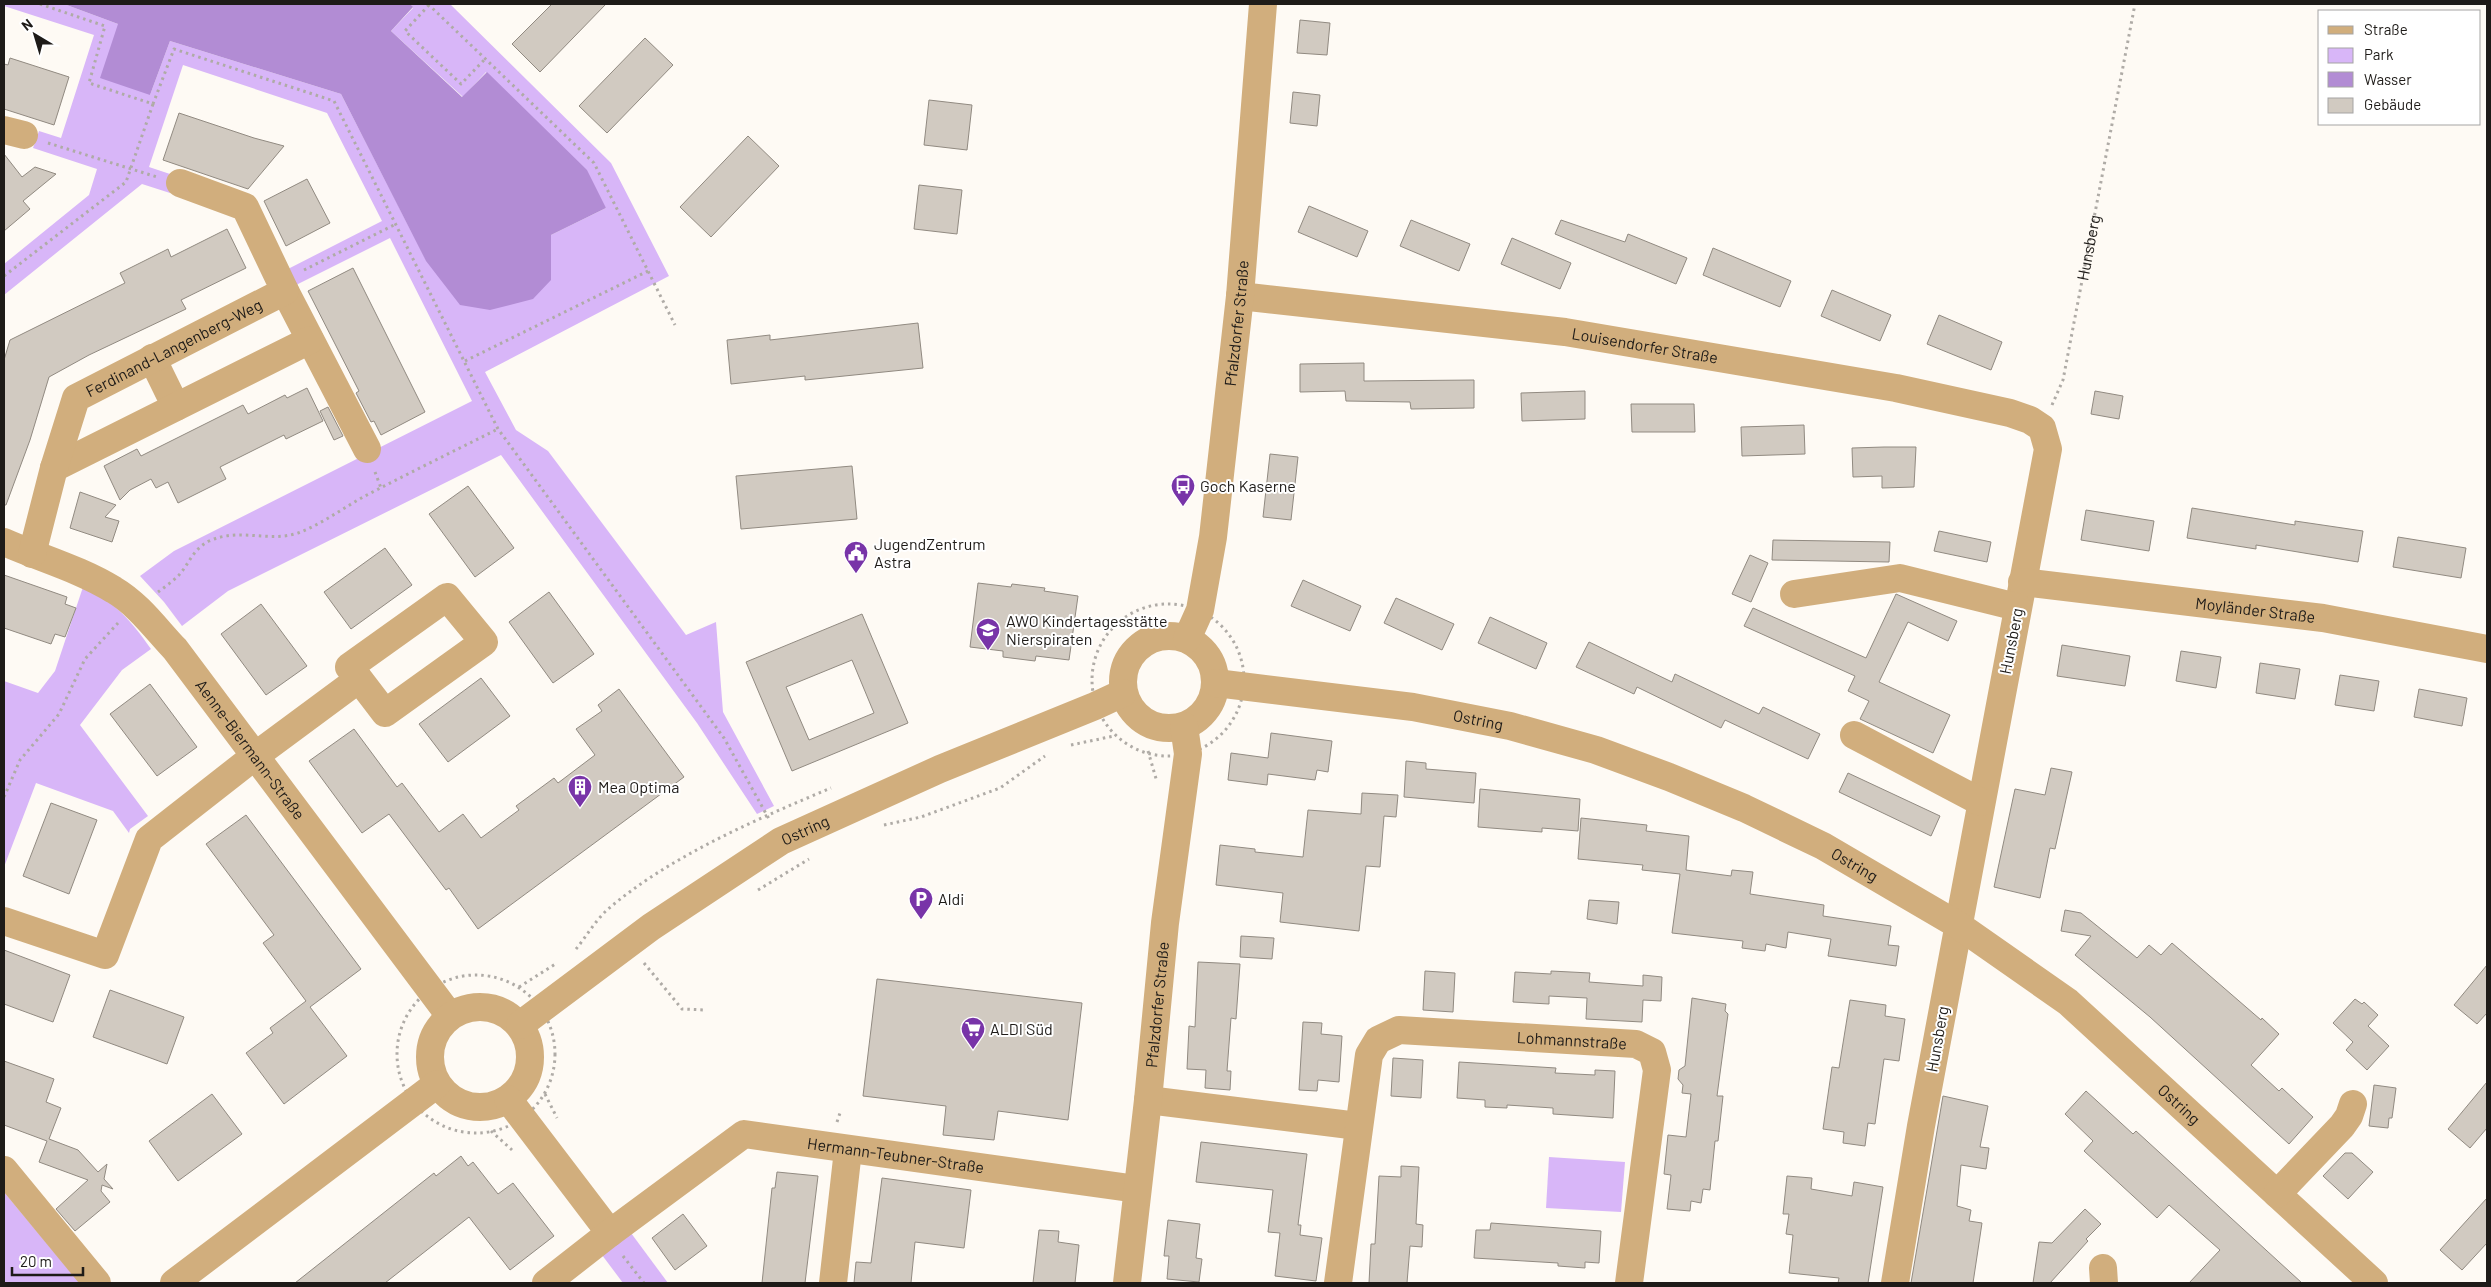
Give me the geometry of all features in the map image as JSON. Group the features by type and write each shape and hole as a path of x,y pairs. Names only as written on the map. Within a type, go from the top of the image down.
{"street":[{"name":"Pfalzdorfer Straße","path":"1187,639 1200,610 1214,537 1240,296 1263,4"},
{"path":"180,183 245,207 310,340 367,449"},
{"name":"Ferdinand-Langenberg-Weg","path":"32,554 54,468 76,398 283,286"},
{"name":"Louisendorfer Straße","path":"1240,296 1565,332 1896,388 2010,413 2030,420 2042,428"},
{"path":"54,468 310,340"},
{"path":"152,358 176,407"},
{"name":"Hunsberg","path":"1895,1283 1958,925 2048,448 2042,428"},
{"name":"Aenne-Biermann-Straße","path":"4,542 58,563 114,590 137,607 175,649 450,1016"},
{"name":"Moyländer Straße","path":"1794,594 1900,578 2020,594 2323,618 2487,649"},
{"path":"447,597 484,642 385,713 359,679 349,667 447,597"},
{"path":"1163,636 1187,639 1201,648 1211,662 1216,683 1212,701 1200,716 1184,726 1158,728 1136,716 1123,693 1123,674 1130,655 1145,642 1163,636"},
{"path":"4,921 105,955 149,839 255,756 359,679"},
{"name":"Ostring","path":"1216,683 1244,701 1413,707 1510,726 1596,750 1744,808 1823,846 1958,925 2068,1002 2374,1283"},
{"name":"Ostring","path":"520,1025 652,927 781,841 940,769 1123,693"},
{"name":"Pfalzdorfer Straße","path":"1127,1283 1148,1100 1165,923 1188,754 1184,726"},
{"path":"1854,735 1981,802"},
{"path":"474,1007 499,1010 520,1025 530,1044 531,1066 522,1086 516,1109 468,1107 450,1098 437,1084 430,1066 430,1047 437,1030 450,1016 474,1007"},
{"name":"Lohmannstraße","path":"1338,1283 1369,1055 1378,1040 1398,1030 1636,1044 1652,1052 1657,1070 1629,1283"},
{"path":"174,1283 412,1101 437,1084"},
{"path":"1148,1100 1358,1126"},
{"path":"2277,1194 2342,1126 2349,1116 2353,1104"},
{"path":"516,1109 610,1233"},
{"name":"Hermann-Teubner-Straße","path":"546,1283 744,1134 1137,1189"},
{"path":"833,1283 848,1150"},
{"path":"4,1170 97,1283"}],"path":[{"path":"40,4 105,26 88,83 154,104"},
{"path":"486,58 461,84 405,31 428,4 486,58 594,163 675,325"},
{"name":"Hunsberg","path":"2042,428 2063,380 2135,4"},
{"path":"4,276 126,182 132,170 174,49 334,101 498,429 724,738 767,815"},
{"path":"14,132 132,170"},
{"path":"283,286 396,224"},
{"path":"465,361 648,271"},
{"path":"4,797 20,760 59,714 85,660 112,628 180,574 191,555 207,542 226,536 246,534 271,537 296,534 315,526 381,488 498,429"},
{"path":"1172,603 1200,610 1225,628 1237,646 1243,666 1244,701 1228,727 1212,742 1188,754 1162,757 1114,736 1095,706 1090,679 1101,639 1132,611 1172,603"},
{"path":"1063,747 1114,736"},
{"path":"877,826 921,817 1000,788 1047,754"},
{"path":"756,891 812,857"},
{"path":"636,968 652,957"},
{"path":"644,962 682,1009 704,1010"},
{"path":"458,976 490,976 519,987 542,1008 553,1033 555,1064 544,1094 516,1109 501,1129 476,1133 451,1129 429,1117 412,1101 400,1078 397,1053 401,1029 412,1007 429,990 458,976"},
{"path":"610,1233 620,1251 644,1283"}],"green space":[{"path":"4,4 64,4 118,24 150,95 170,41 341,94 426,260 551,279 551,235 606,208 486,72 463,97 391,31 413,8 410,4 450,4 611,163 669,276 485,372 516,430 548,451 686,635 716,622 723,712 774,806 757,814 697,723 501,455 228,591 182,626 164,602 140,576 174,551 472,401 390,238 294,286 286,270 382,221 327,113 183,65 149,167 176,176 170,193 142,184 4,295 4,264 89,195 97,169 33,148 39,131 61,138 94,35 4,6"},
{"path":"83,587 113,605 137,630 151,649 122,670 80,725 148,816 130,829 129,833 113,811 36,783 4,867 4,681 38,693 55,671"},
{"path":"1549,1157 1625,1162 1621,1212 1546,1208"},
{"path":"4,1192 73,1275 80,1283 4,1283"},
{"path":"631,1233 668,1283 623,1283 602,1255"}],"water":[{"path":"64,4 410,4 413,7 391,31 462,97 487,72 587,170 606,208 551,235 551,280 533,299 490,310 460,305 426,261 341,94 170,41 150,95 100,78 118,24"}],"building":[{"path":"552,4 606,4 540,72 512,44"},
{"path":"1300,20 1330,23 1327,55 1297,53"},
{"path":"645,38 673,65 607,133 579,106"},
{"path":"10,58 69,77 54,125 4,109 4,64 8,65"},
{"path":"1293,92 1320,95 1317,126 1290,123"},
{"path":"929,100 972,105 967,150 924,145"},
{"path":"179,113 284,146 248,189 163,160"},
{"path":"748,136 779,166 711,237 680,207"},
{"path":"4,154 22,177 35,167 56,174 23,201 30,209 4,231"},
{"path":"307,179 330,223 286,246 264,201"},
{"path":"919,185 962,190 957,234 914,229"},
{"path":"1309,206 1368,231 1357,257 1298,232"},
{"path":"1411,220 1470,244 1459,271 1400,246"},
{"path":"1561,220 1625,242 1628,234 1687,258 1676,284 1555,234"},
{"path":"227,229 246,268 181,300 186,309 89,355 49,377 30,440 6,505 4,505 4,360 10,340 125,283 120,273 168,249 171,257"},
{"path":"1512,238 1571,263 1560,289 1501,264"},
{"path":"1713,248 1791,281 1780,307 1703,275"},
{"path":"353,268 425,412 381,435 374,421 371,422 356,393 359,391 308,291"},
{"path":"1832,290 1891,315 1880,341 1821,316"},
{"path":"1939,315 2002,342 1991,370 1927,344"},
{"path":"918,323 923,368 805,380 805,376 731,384 727,340 770,335 770,340"},
{"path":"1364,363 1364,381 1474,380 1474,408 1411,409 1410,402 1346,401 1345,391 1300,392 1300,364"},
{"path":"307,388 323,421 286,439 284,435 220,467 226,479 178,503 168,482 156,488 151,479 130,490 120,500 104,466 137,449 141,456 243,405 248,414 285,395 287,398"},
{"path":"1585,391 1585,419 1522,421 1521,393"},
{"path":"2095,391 2123,396 2119,419 2091,414"},
{"path":"1631,404 1694,404 1695,432 1632,432"},
{"path":"328,407 343,436 334,440 320,411"},
{"path":"1804,425 1805,454 1742,456 1741,427"},
{"path":"1916,447 1914,487 1882,488 1882,476 1853,477 1852,448"},
{"path":"1270,454 1298,457 1291,520 1263,517"},
{"path":"852,466 857,519 741,529 736,476"},
{"path":"468,486 514,548 475,577 429,514"},
{"path":"80,492 116,505 105,517 119,521 112,542 70,528"},
{"path":"2192,508 2295,525 2295,521 2363,531 2358,562 2256,545 2256,549 2187,538"},
{"path":"2086,510 2154,521 2149,551 2081,540"},
{"path":"1939,531 1991,542 1987,562 1934,551"},
{"path":"2398,537 2466,548 2461,578 2393,567"},
{"path":"1773,540 1890,542 1889,562 1772,560"},
{"path":"385,548 412,585 351,629 324,592"},
{"path":"1750,555 1768,563 1751,602 1732,594"},
{"path":"4,575 67,597 65,604 76,608 65,637 55,634 51,644 4,628"},
{"path":"1303,580 1361,606 1350,631 1291,606"},
{"path":"978,583 1011,587 1012,584 1045,588 1044,591 1078,596 1069,660 1036,656 1035,661 1003,657 1003,651 970,647"},
{"path":"549,592 594,654 553,683 509,622"},
{"path":"1896,594 1957,621 1948,641 1908,622 1879,682 1950,715 1933,753 1860,719 1869,701 1848,691 1855,676 1744,626 1753,608 1866,658"},
{"path":"1396,598 1454,624 1442,650 1384,623"},
{"path":"261,604 307,666 266,695 221,634"},
{"path":"862,614 908,723 792,771 746,662","holes":["852,660 874,713 809,740 786,687"]},
{"path":"1490,617 1547,643 1536,669 1478,643"},
{"path":"1589,642 1672,682 1675,674 1759,714 1763,707 1820,734 1808,759 1725,720 1721,728 1637,687 1634,694 1576,667"},
{"path":"2062,645 2130,656 2125,686 2057,676"},
{"path":"2181,651 2221,657 2216,688 2176,681"},
{"path":"2260,663 2300,669 2295,699 2256,693"},
{"path":"2340,675 2379,681 2374,711 2335,705"},
{"path":"481,678 510,716 448,762 419,724"},
{"path":"150,684 197,747 157,776 110,714"},
{"name":"Mea Optima","path":"619,689 684,777 478,929 449,888 446,890 389,814 362,833 309,761 354,729 397,787 402,783 439,832 463,814 481,838 519,810 516,806 554,778 558,783 595,755 576,729 602,711 598,705"},
{"path":"2419,689 2467,698 2462,726 2414,717"},
{"path":"1271,733 1332,741 1328,772 1317,770 1315,780 1268,774 1267,785 1228,780 1231,753 1268,758"},
{"path":"1406,761 1426,763 1426,769 1476,773 1474,803 1404,797"},
{"path":"2051,768 2072,772 2055,849 2050,848 2040,898 1994,887 2015,789 2045,795"},
{"path":"1848,773 1940,816 1931,836 1839,792"},
{"path":"1480,789 1580,799 1578,831 1542,828 1542,832 1478,827"},
{"path":"1362,793 1398,795 1396,817 1384,816 1380,867 1366,866 1359,931 1280,922 1283,893 1216,885 1220,845 1255,849 1255,852 1303,857 1308,810 1361,814"},
{"path":"51,803 97,820 69,894 23,876"},
{"path":"246,815 361,969 310,1007 347,1056 284,1104 246,1053 273,1033 270,1028 306,1001 263,943 274,935 206,844"},
{"path":"1581,818 1647,825 1646,831 1689,836 1686,870 1731,876 1732,870 1753,872 1750,894 1824,905 1823,916 1891,926 1888,945 1899,946 1896,966 1828,956 1831,939 1788,932 1786,948 1766,944 1765,951 1742,948 1743,941 1672,933 1680,874 1642,870 1643,865 1578,859"},
{"path":"1589,900 1619,902 1617,924 1587,919"},
{"path":"2065,910 2081,913 2137,958 2149,945 2161,955 2172,943 2279,1034 2251,1065 2279,1091 2282,1088 2313,1117 2289,1144 2150,1017 2075,955 2091,936 2061,931"},
{"path":"1241,936 1274,938 1272,959 1240,957"},
{"path":"4,950 70,975 53,1022 4,1004"},
{"path":"1198,962 1240,964 1236,1019 1231,1018 1227,1071 1231,1071 1230,1090 1205,1088 1206,1070 1187,1069 1189,1026 1195,1027"},
{"path":"2487,965 2487,1013 2477,1024 2454,1005"},
{"path":"1425,971 1455,973 1453,1012 1423,1010"},
{"path":"1551,971 1590,973 1589,982 1643,986 1643,975 1662,977 1661,1001 1643,1000 1642,1022 1586,1019 1587,998 1549,996 1549,1004 1513,1002 1515,972 1551,974"},
{"name":"ALDI Süd","path":"877,979 1082,1003 1068,1120 998,1111 994,1140 943,1135 946,1106 863,1096"},
{"path":"110,990 184,1017 167,1064 93,1037"},
{"path":"1692,998 1726,1004 1725,1011 1728,1014 1717,1096 1723,1096 1718,1141 1715,1141 1710,1190 1703,1189 1701,1203 1691,1201 1690,1211 1667,1209 1671,1175 1664,1174 1668,1135 1686,1137 1691,1094 1682,1093 1683,1085 1678,1079 1679,1070 1685,1066"},
{"path":"2355,999 2362,1004 2364,1002 2378,1015 2368,1026 2389,1046 2367,1070 2346,1050 2353,1042 2333,1023"},
{"path":"1850,1000 1886,1005 1885,1016 1905,1019 1899,1061 1884,1059 1875,1124 1868,1123 1865,1146 1843,1143 1844,1132 1823,1129 1832,1067 1839,1068"},
{"path":"1303,1022 1322,1023 1321,1034 1342,1036 1339,1082 1318,1080 1317,1091 1299,1090"},
{"path":"1393,1058 1423,1060 1421,1098 1391,1096"},
{"path":"4,1061 54,1079 46,1102 61,1108 49,1139 78,1150 98,1172 107,1164 104,1179 113,1189 102,1185 101,1191 110,1202 75,1231 56,1209 88,1180 39,1162 47,1141 4,1125"},
{"path":"1459,1062 1556,1068 1555,1073 1595,1075 1595,1070 1615,1071 1613,1118 1553,1114 1553,1108 1507,1105 1507,1108 1485,1107 1485,1100 1457,1098"},
{"path":"2487,1082 2487,1128 2470,1148 2448,1129"},
{"path":"2374,1085 2396,1088 2392,1118 2389,1118 2388,1128 2369,1126"},
{"path":"2086,1091 2133,1134 2136,1131 2302,1283 2189,1283 2220,1250 2169,1205 2157,1218 2084,1151 2093,1141 2065,1114"},
{"path":"212,1094 242,1134 178,1181 149,1141"},
{"path":"1943,1096 1988,1106 1980,1147 1989,1148 1986,1169 1961,1165 1957,1206 1971,1210 1969,1221 1982,1223 1973,1283 1911,1283"},
{"path":"1201,1142 1307,1154 1298,1225 1301,1225 1300,1235 1322,1238 1316,1281 1275,1276 1280,1233 1268,1232 1273,1190 1196,1182"},
{"path":"2345,1153 2352,1153 2373,1172 2348,1199 2323,1176"},
{"path":"461,1156 468,1166 473,1162 498,1194 513,1183 554,1236 510,1270 469,1217 385,1283 295,1283 434,1173 436,1176"},
{"path":"1401,1166 1419,1167 1416,1224 1423,1225 1422,1247 1410,1246 1407,1283 1369,1283 1371,1244 1375,1244 1379,1176 1401,1177"},
{"path":"777,1172 818,1176 805,1283 762,1283 772,1188 775,1188"},
{"path":"1787,1176 1812,1178 1811,1189 1852,1196 1854,1182 1883,1187 1868,1283 1838,1283 1839,1278 1789,1273 1793,1235 1786,1234 1789,1214 1783,1214"},
{"path":"882,1178 971,1190 964,1248 915,1242 911,1283 854,1283 856,1262 871,1263"},
{"path":"2487,1198 2487,1243 2462,1270 2440,1250"},
{"path":"2085,1209 2101,1224 2086,1239 2088,1241 2050,1283 2033,1283 2039,1242 2052,1243"},
{"path":"683,1214 707,1246 675,1270 652,1238"},
{"path":"1168,1220 1200,1224 1196,1258 1202,1259 1199,1282 1167,1279 1169,1256 1164,1256"},
{"path":"1491,1223 1601,1231 1599,1263 1585,1262 1585,1268 1558,1266 1558,1263 1474,1258 1476,1230 1490,1230"},
{"path":"1039,1230 1059,1231 1058,1242 1079,1245 1075,1283 1033,1283"}],"place":[{"name":"Goch Kaserne","path":"1183,507"},
{"name":"JugendZentrum Astra","path":"856,574"},
{"name":"AWO Kindertagesstätte Nierspiraten","path":"988,651"},
{"name":"Mea Optima","path":"580,808"},
{"name":"Aldi","path":"921,920"},
{"name":"ALDI Süd","path":"973,1050"}]}
